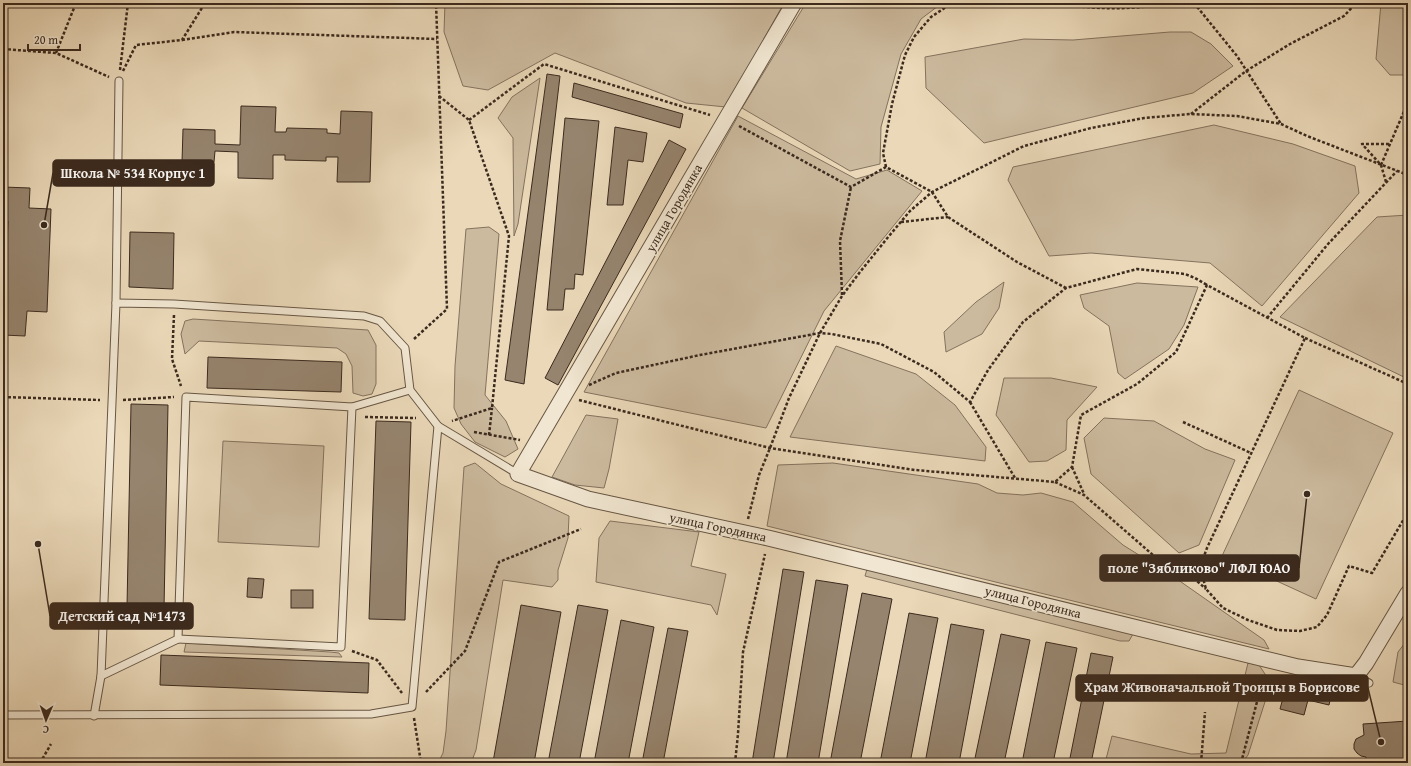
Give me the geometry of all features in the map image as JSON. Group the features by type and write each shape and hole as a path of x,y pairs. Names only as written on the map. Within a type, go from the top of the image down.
{"street":[{"name":"улица Городянка","path":"794,3 518,474 588,499 744,532 1322,672 1363,680"},
{"path":"1363,680 1366,663 1408,593"}],"lane":[{"path":"94,716 101,676 116,303 119,81"},
{"path":"116,303 174,304 364,316 380,321 405,348 410,390 438,426 518,474"},
{"path":"178,639 186,397 352,407 410,390"},
{"path":"101,676 178,639 341,647 352,407"},
{"path":"3,715 94,716 371,714 412,707 438,426"},
{"path":"1350,692 1363,680"}],"path":[{"path":"56,53 76,3"},
{"path":"119,81 128,3"},
{"path":"182,40 205,3"},
{"path":"405,348 447,309 436,3"},
{"path":"952,3 931,17 914,37 905,55 892,104 883,153 886,167 932,192 948,217 1017,262 1066,288"},
{"path":"1052,3 1087,8 1131,9 1168,3"},
{"path":"1194,3 1237,56 1281,124"},
{"path":"1190,114 1246,71 1290,44 1344,16 1356,3"},
{"path":"119,81 136,45 234,32 437,39"},
{"path":"3,49 56,53 119,81"},
{"path":"469,120 544,64 726,119 851,187"},
{"path":"439,96 469,120 509,236 489,435"},
{"path":"1381,165 1408,102"},
{"path":"744,532 760,475 789,398 820,333 842,296 910,211 932,192 1024,146 1091,128 1144,118 1190,114 1237,116 1281,124 1408,175"},
{"path":"1386,182 1381,165 1362,144 1390,144"},
{"path":"842,296 840,241 851,187 886,167"},
{"path":"1267,318 1328,244 1397,171"},
{"path":"901,222 948,217"},
{"path":"970,402 988,370 1023,322 1066,288 1137,269 1185,274 1195,278 1305,338 1408,384"},
{"path":"1084,495 1072,467 1081,415 1137,384 1176,352 1207,285"},
{"path":"3,397 112,400 186,397 175,372 172,359 174,304"},
{"path":"564,396 616,373 700,355 820,333 832,334 881,344 934,372 970,402 1015,478"},
{"path":"1206,589 1200,566 1206,548 1305,338"},
{"path":"564,396 770,448 915,470 1055,482 1084,495 1153,555 1190,574 1223,608 1248,620 1278,630 1300,631 1317,627 1327,615 1349,566 1372,573 1408,512"},
{"path":"438,426 492,408"},
{"path":"352,417 432,419"},
{"path":"1183,422 1251,453"},
{"path":"467,431 536,443"},
{"path":"1055,482 1072,467"},
{"path":"412,707 465,651 499,562 581,530"},
{"path":"735,763 743,652 768,538"},
{"path":"341,647 377,660 412,707 421,763"},
{"path":"1241,763 1268,659"},
{"path":"1201,763 1205,712"},
{"path":"40,763 51,744"}],"shaded area":[{"path":"445,3 498,3 502,5 515,6 516,3 784,3 726,107 686,103 555,53 488,90 463,86 444,32"},
{"path":"806,3 942,3 921,19 901,54 881,127 880,164 850,171 742,108"},
{"path":"1381,3 1408,3 1408,75 1390,75 1376,59"},
{"path":"1170,32 1191,32 1211,44 1233,66 1193,93 984,143 926,88 925,57 1024,39 1073,40"},
{"path":"540,78 518,224 514,236 513,138 498,118 512,97"},
{"path":"738,116 856,179 887,170 922,191 824,311 766,428 584,392"},
{"path":"1214,125 1293,144 1355,166 1359,193 1262,306 1210,263 1091,253 1049,256 1008,180 1013,167"},
{"path":"1408,215 1408,379 1280,317 1377,217"},
{"path":"489,227 499,234 485,395 506,421 518,449 505,457 475,442 461,424 454,408 455,366 466,229"},
{"path":"1004,282 999,308 982,334 946,352 944,332 976,302"},
{"path":"1137,283 1198,287 1184,325 1169,349 1125,379 1118,373 1109,326 1084,308 1080,295"},
{"path":"193,319 368,330 376,345 376,384 372,394 363,396 353,393 352,366 346,354 337,348 199,341 185,354 181,334 185,321"},
{"path":"836,346 916,374 955,405 986,447 985,461 790,437"},
{"path":"1004,378 1051,378 1097,387 1067,420 1066,450 1047,461 1029,462 996,415"},
{"path":"1299,390 1393,433 1316,599 1222,556"},
{"path":"586,415 618,419 604,488 575,485 552,477"},
{"path":"1104,418 1154,421 1205,449 1235,460 1199,545 1179,553 1091,474 1084,438"},
{"path":"223,441 324,446 319,547 218,542"},
{"path":"475,463 501,484 569,516 568,538 558,570 558,580 552,587 503,580 476,750 471,763 438,763 443,753 446,731 464,467"},
{"path":"833,463 978,484 997,493 1023,495 1041,493 1073,502 1123,545 1174,577 1264,640 1269,649 767,526 778,465"},
{"path":"610,521 699,532 691,566 726,574 717,615 711,605 596,582 599,538"},
{"path":"867,569 1133,634 1129,641 1120,641 865,576"},
{"path":"1408,639 1408,686 1393,682 1398,652"},
{"path":"186,643 330,652 339,653 342,657 184,652"},
{"path":"1248,663 1259,665 1271,683 1248,755 1242,763 1105,763 1112,736 1191,754 1226,753"},
{"path":"3,761 133,763 3,763"}],"building":[{"path":"547,74 560,76 524,384 505,380"},
{"path":"574,83 683,114 680,128 572,97"},
{"path":"241,106 276,107 275,132 286,132 287,128 327,129 327,133 340,134 341,111 372,112 370,182 337,182 338,157 326,157 326,161 285,160 285,155 273,155 273,179 238,178 238,152 215,151 214,162 182,162 183,129 215,130 215,144 240,145"},
{"path":"565,118 599,121 583,275 575,274 574,289 565,289 563,310 547,310"},
{"path":"615,127 647,133 643,162 628,160 623,205 607,205"},
{"path":"669,140 686,149 558,385 545,378"},
{"path":"3,187 30,188 29,208 51,209 47,312 27,311 25,336 3,335 3,297 5,297 8,221 3,220"},
{"path":"130,232 174,233 173,289 129,287"},
{"path":"208,357 342,362 341,392 207,388"},
{"path":"131,404 168,405 164,608 127,607"},
{"path":"376,421 411,422 405,620 369,619"},
{"path":"783,569 804,572 773,763 752,763"},
{"path":"248,578 264,579 262,598 247,597"},
{"path":"816,580 848,585 818,763 786,763"},
{"path":"291,590 313,590 313,608 291,608"},
{"path":"862,593 892,599 860,763 830,763"},
{"path":"521,605 561,612 534,763 496,763 493,762"},
{"path":"578,605 608,610 579,763 548,763"},
{"path":"909,613 938,618 910,763 880,763"},
{"path":"621,620 654,627 628,763 594,763"},
{"path":"951,624 984,630 959,763 925,763"},
{"path":"668,628 688,631 663,763 642,763"},
{"path":"1001,634 1030,640 1004,763 974,763"},
{"path":"1046,642 1077,648 1053,763 1022,763"},
{"path":"1091,653 1113,657 1091,763 1069,763"},
{"path":"161,655 369,663 368,693 160,685"},
{"path":"1288,679 1332,691 1329,705 1308,700 1304,715 1280,709"},
{"path":"1408,721 1408,763 1366,763 1366,757 1361,756 1354,749 1356,739 1364,735 1363,724"}],"place":[{"name":"Школа № 534 Корпус 1","path":"44,225"},
{"name":"поле \"Зябликово\" ЛФЛ ЮАО","path":"1307,494"},
{"name":"Детский сад №1473","path":"38,544"},
{"name":"Храм Живоначальной Троицы в Борисове","path":"1381,742"}]}
